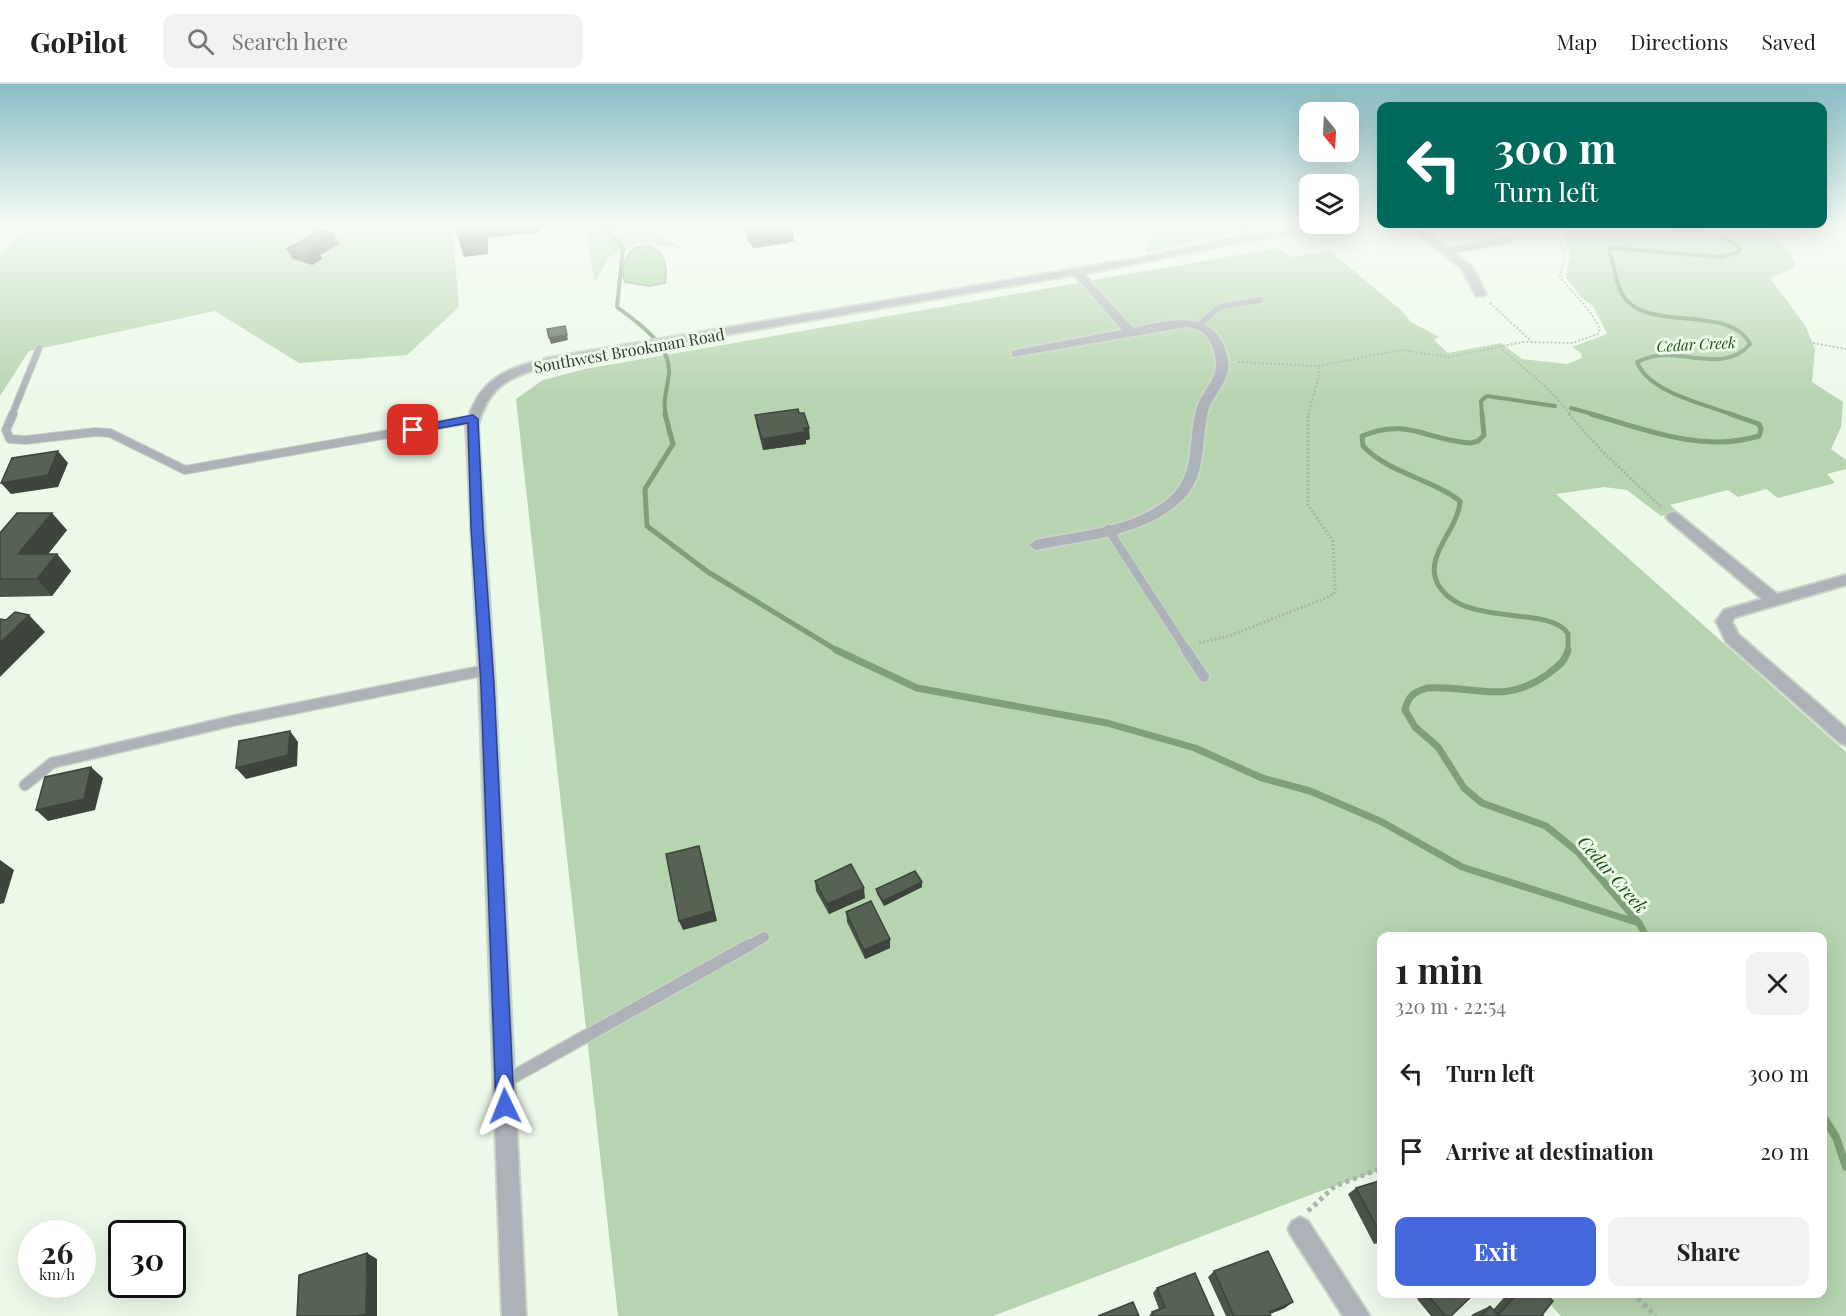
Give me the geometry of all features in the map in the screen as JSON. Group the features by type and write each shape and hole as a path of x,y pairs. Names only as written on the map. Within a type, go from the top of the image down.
{"street":[{"name":"Southwest Brookman Road","path":"514,1316 486,670 477,528 473,419 476,404 498,380 548,362 1009,283"},
{"path":"1087,283 1130,332"},
{"path":"1476,283 1480,294"},
{"path":"1016,354 1168,325 1199,325 1214,336 1223,360 1218,384 1204,407 1198,459 1184,491 1174,501 1153,514 1108,529 1036,545"},
{"path":"1673,517 1774,600"},
{"path":"1846,580 1729,615 1724,621 1732,638 1846,738"},
{"path":"1300,1229 1358,1316"}],"lane":[{"path":"1199,325 1220,307 1260,300"},
{"path":"39,348 6,430 10,439 26,440 95,432 110,433 186,470 473,419"},
{"path":"1108,529 1204,677"},
{"path":"25,785 52,763 232,721 486,670"},
{"path":"504,1082 764,937"}],"path":[{"path":"1223,360 1317,366 1401,350 1448,357 1532,342 1559,344 1572,342 1600,332 1589,308 1565,283"},
{"path":"1480,294 1532,342"},
{"path":"1813,343 1846,349"},
{"path":"1501,348 1548,389 1602,451 1673,517"},
{"path":"1184,647 1232,634 1333,595 1335,589 1333,541 1308,505 1308,414 1319,376 1317,366"},
{"path":"1300,1229 1309,1210 1335,1186 1377,1170"},
{"path":"1637,1298 1656,1316"}],"shaded area":[{"path":"0,283 457,283 459,307 407,355 299,363 215,311 29,351 0,396"},
{"path":"634,283 662,283 649,286"},
{"path":"1075,283 1369,283 1402,311 1411,322 1439,337 1434,340 1448,353 1501,343 1522,359 1567,364 1582,358 1581,353 1572,347 1607,334 1593,306 1581,297 1570,283 1774,283 1805,325 1815,349 1812,382 1843,402 1841,427 1831,449 1846,460 1846,469 1827,474 1835,483 1778,498 1766,489 1738,497 1728,490 1670,505 1678,512 1661,516 1627,490 1604,487 1556,494 1846,752 1846,1316 1561,1316 1545,1298 1827,1298 1827,932 1377,932 1377,1171 993,1316 618,1316 516,399 543,380 585,369"}],"building":[{"path":"565,326 567,335 549,338 547,329"},
{"path":"798,409 799,413 804,413 809,428 804,428 805,432 762,439 755,415"},
{"path":"58,451 48,475 1,483 12,458"},
{"path":"17,513 52,513 18,554 57,554 37,579 0,579 0,533"},
{"path":"15,612 29,615 0,643 0,619 6,620"},
{"path":"290,731 288,755 236,768 239,741"},
{"path":"91,767 84,799 36,810 45,777"},
{"path":"699,846 713,911 679,921 666,854"},
{"path":"851,864 864,888 827,904 815,881"},
{"path":"915,871 922,882 883,901 876,889"},
{"path":"871,901 890,939 864,950 846,912"},
{"path":"1377,1182 1377,1228 1356,1188"},
{"path":"1268,1251 1293,1302 1269,1312 1271,1316 1234,1316 1214,1271"},
{"path":"367,1253 366,1314 297,1316 299,1275"},
{"path":"1195,1273 1214,1316 1154,1316 1152,1312 1165,1307 1157,1288"},
{"path":"1430,1298 1470,1298 1451,1316 1445,1316"},
{"path":"1513,1298 1550,1298 1553,1301 1542,1315 1544,1316 1481,1316 1490,1306 1498,1315"},
{"path":"1133,1302 1139,1316 1098,1316"}],"waterway":[{"path":"619,283 617,307 651,335 664,352 668,362 666,415"},
{"name":"Cedar Creek","path":"1618,283 1626,300 1639,309 1655,314 1710,321 1727,325 1740,332 1750,344 1732,357 1710,359 1665,355 1637,362 1653,382 1665,389 1694,402 1734,415"},
{"name":"Cedar Creek","path":"1482,415 1481,401 1487,396 1555,406"},
{"name":"Cedar Creek","path":"1571,408 1596,415"},
{"path":"665,414 673,444 645,489 647,526 708,572 838,651"},
{"name":"Cedar Creek","path":"1482,414 1484,435 1478,441 1471,443 1406,429 1393,429 1362,436 1363,446 1385,463 1460,501 1458,512 1437,554 1435,565 1435,575 1439,586 1451,599 1487,612 1545,620 1559,625 1568,634 1568,650"},
{"name":"Cedar Creek","path":"1591,414 1696,441 1738,441 1759,436 1761,429 1759,424 1730,414"},
{"name":"Cedar Creek","path":"1568,650 1558,666 1532,684 1503,692 1427,688 1412,695 1405,710 1415,727 1438,747 1464,788 1482,803 1546,826 1578,852 1639,923"},
{"path":"838,651 917,688 1107,723 1195,748 1262,778 1310,791 1382,822 1462,867 1639,923"},
{"name":"Cedar Creek","path":"1639,923 1644,932"},
{"name":"Cedar Creek","path":"1827,1123 1836,1137 1846,1167"}],"route":[{"path":"413,430 473,419 477,528 488,685 505,1106"}]}
